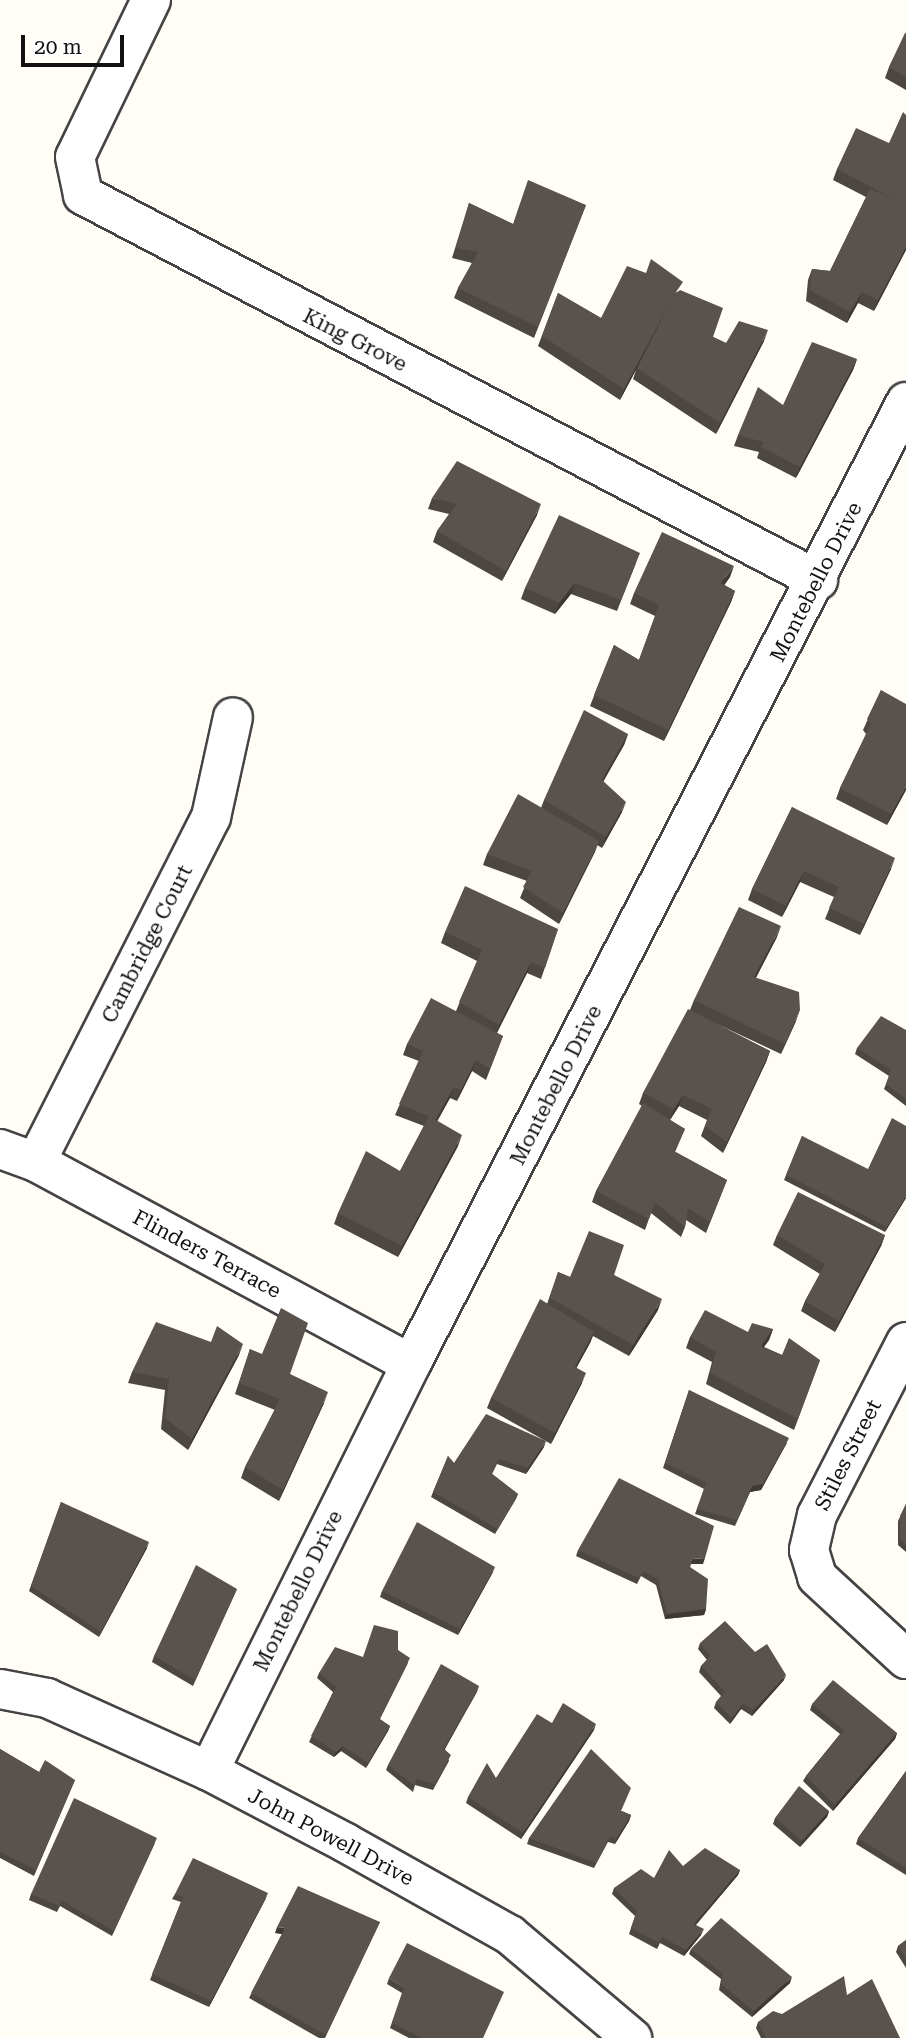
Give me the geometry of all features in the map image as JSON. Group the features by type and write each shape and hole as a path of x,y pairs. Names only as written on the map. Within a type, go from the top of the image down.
{"street":[{"name":"King Grove","path":"151,0 75,157 83,195 818,580"},
{"name":"Montebello Drive","path":"209,1771 411,1364 818,580 906,402"},
{"name":"Cambridge Court","path":"36,1162 211,817 233,717"},
{"name":"Flinders Terrace","path":"0,1149 36,1162 411,1364"},
{"name":"Stiles Street","path":"906,1342 817,1515 809,1550 817,1577 906,1659"},
{"name":"John Powell Drive","path":"0,1689 47,1698 209,1771 510,1935 632,2038"}],"building":[{"path":"906,33 906,77 889,67"},
{"path":"903,112 906,115 906,247 878,300 862,292 850,312 810,290 812,269 830,271 870,189 896,200 837,169 856,128 889,143"},
{"path":"528,180 586,205 538,327 458,288 478,252 456,248 469,203 513,224"},
{"path":"651,259 683,282 674,295 680,290 723,308 713,337 726,343 739,321 768,330 720,423 637,368 672,299 624,389 542,336 558,293 601,318 627,266 646,273"},
{"path":"812,342 857,359 800,467 761,447 763,442 738,435 758,387 783,405"},
{"path":"457,461 541,504 506,571 437,531 457,504 432,498"},
{"path":"559,515 640,553 621,600 575,583 559,603 525,588"},
{"path":"662,532 734,566 721,583 735,591 668,730 594,695 614,645 639,660 659,605 634,593"},
{"path":"881,690 906,704 906,787 891,814 840,788 871,724 867,719"},
{"path":"584,710 628,734 602,780 626,802 606,837 544,800"},
{"path":"518,794 599,841 563,913 523,887 532,871 487,854"},
{"path":"792,807 895,858 864,924 829,908 839,887 804,871 786,906 752,889"},
{"path":"465,886 558,929 545,968 531,962 499,1025 459,1002 482,950 445,932"},
{"path":"739,907 781,926 754,977 799,992 800,1010 785,1044 694,1000"},
{"path":"431,998 503,1036 490,1069 476,1060 461,1090 454,1087 436,1119 399,1104 423,1051 407,1044"},
{"path":"688,1009 770,1051 727,1142 705,1126 712,1109 683,1095 674,1109 643,1093"},
{"path":"881,1016 906,1030 906,1099 886,1084 891,1070 857,1048"},
{"path":"643,1103 685,1129 674,1151 727,1180 710,1222 688,1208 685,1227 655,1202 649,1219 596,1191"},
{"path":"429,1116 462,1135 402,1246 338,1213 366,1151 400,1171"},
{"path":"892,1118 906,1126 906,1196 887,1227 786,1175 802,1136 868,1169"},
{"path":"798,1192 885,1235 839,1321 805,1301 825,1264 777,1235"},
{"path":"589,1231 624,1245 614,1275 662,1299 633,1345 550,1298 558,1272 570,1277"},
{"path":"540,1299 594,1332 575,1367 586,1373 555,1433 491,1398"},
{"path":"281,1308 308,1323 290,1374 328,1392 283,1490 245,1467 280,1399 239,1383 250,1349 262,1354"},
{"path":"705,1310 748,1332 752,1323 773,1329 761,1346 782,1355 789,1338 820,1360 798,1419 710,1373 716,1352 690,1337"},
{"path":"156,1322 211,1342 217,1326 243,1344 192,1439 165,1418 169,1379 132,1372"},
{"path":"689,1390 789,1438 763,1484 752,1486 737,1520 697,1509 706,1483 665,1463"},
{"path":"486,1414 546,1441 528,1468 499,1459 491,1473 518,1494 498,1529 433,1492 448,1456 454,1463"},
{"path":"619,1478 714,1526 705,1558 692,1559 690,1567 708,1579 706,1609 667,1614 658,1579 643,1571 639,1578 578,1550"},
{"path":"61,1502 149,1542 101,1632 31,1586"},
{"path":"906,1504 906,1544 900,1539 900,1516"},
{"path":"417,1522 495,1567 460,1629 382,1591"},
{"path":"196,1565 237,1589 195,1680 154,1656"},
{"path":"725,1621 755,1652 767,1644 786,1675 754,1710 743,1704 732,1718 716,1702 725,1692 701,1666 710,1656 700,1643"},
{"path":"374,1625 398,1631 398,1650 410,1658 379,1719 390,1726 368,1763 343,1746 336,1752 311,1736 336,1687 319,1673 335,1647 363,1657"},
{"path":"441,1664 479,1686 444,1749 451,1755 435,1784 416,1779 415,1786 388,1765"},
{"path":"833,1680 897,1733 835,1805 806,1776 844,1730 812,1704"},
{"path":"563,1703 596,1724 523,1833 468,1797 487,1763 496,1778 537,1714 552,1723"},
{"path":"0,1749 39,1772 45,1760 75,1780 36,1870 0,1852"},
{"path":"591,1749 631,1788 621,1811 631,1815 617,1838 610,1837 596,1863 529,1838"},
{"path":"906,1771 906,1868 858,1838"},
{"path":"799,1786 829,1811 802,1841 775,1818"},
{"path":"74,1798 157,1838 114,1931 61,1900 60,1906 31,1894"},
{"path":"705,1848 740,1870 694,1924 704,1929 686,1950 662,1937 659,1943 631,1928 637,1911 614,1888 641,1869 654,1878 669,1850 683,1866"},
{"path":"193,1858 268,1893 211,2001 152,1974 183,1897 175,1894"},
{"path":"298,1886 380,1922 326,2035 251,1993 285,1928 277,1927"},
{"path":"721,1918 792,1977 754,2011 721,1984 723,1974 691,1949"},
{"path":"906,1940 906,1959 898,1946"},
{"path":"407,1943 504,1992 483,2038 422,2038 392,2023 404,1988 389,1978"},
{"path":"844,1976 847,1995 872,1979 900,2038 766,2038 758,2022 773,2011 782,2014"}]}
